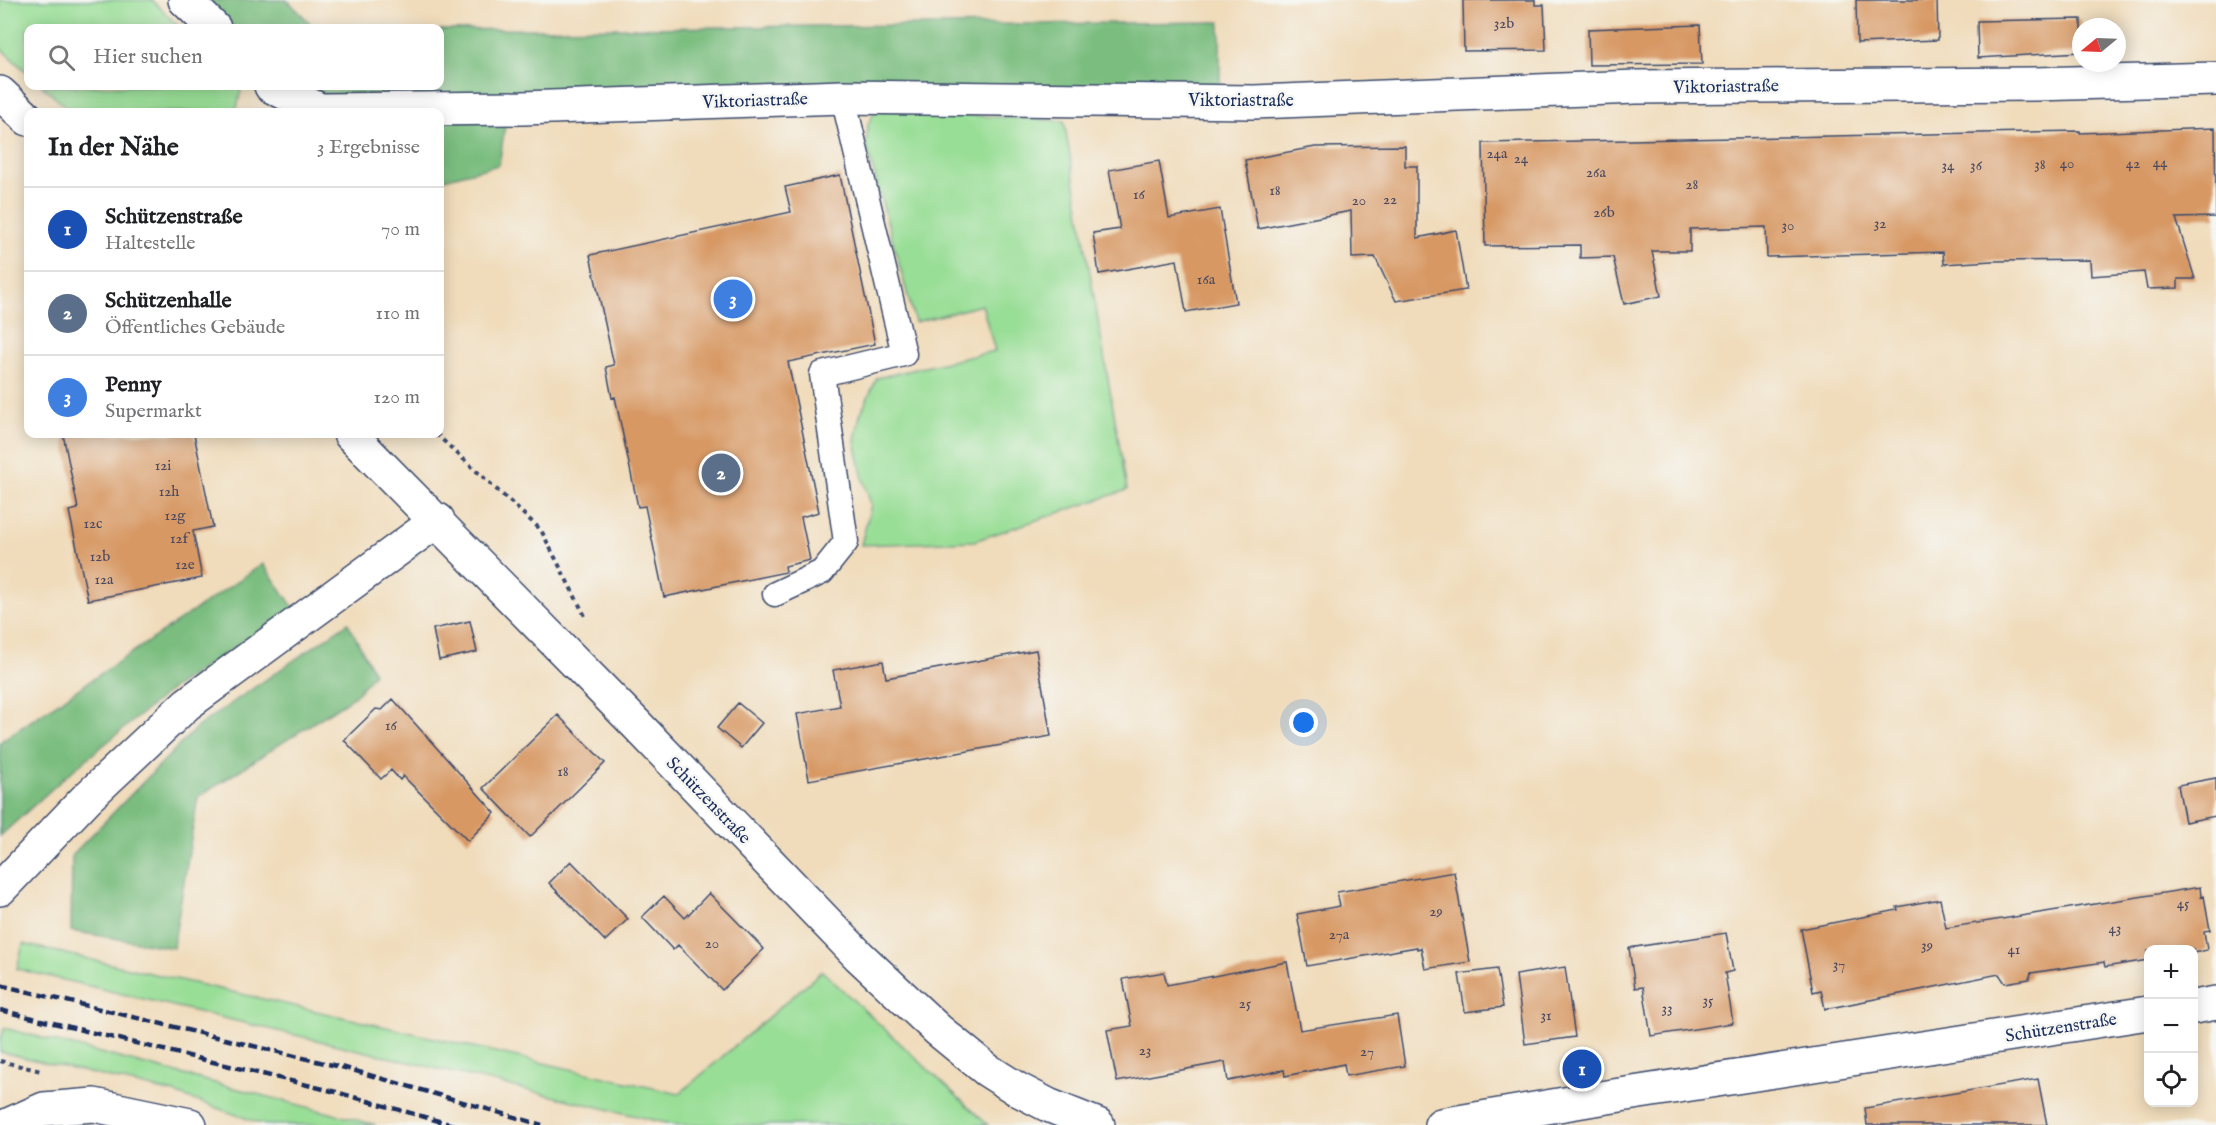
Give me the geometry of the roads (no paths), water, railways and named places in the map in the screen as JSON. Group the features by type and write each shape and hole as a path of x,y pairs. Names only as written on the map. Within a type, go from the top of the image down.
{"street":[{"path":"185,0 210,24"},
{"name":"Viktoriastraße","path":"444,109 843,97 1254,102 1636,87 2046,84 2216,80"},
{"name":"Viktoriastraße","path":"279,90 316,108"},
{"path":"0,93 24,114"},
{"name":"Schützenstraße","path":"354,438 438,520 859,956 938,1030 987,1070 1017,1089 1048,1105 1098,1125"},
{"path":"0,889 86,799 187,704 438,520"},
{"path":"2198,1005 2216,1003"},
{"name":"Schützenstraße","path":"1441,1125 1588,1100 2144,1015"},
{"path":"8,1125 44,1109 94,1104 189,1125"}],"lane":[{"path":"775,594 822,572 846,542 822,374 904,354 843,97"}],"railway":[{"path":"0,985 345,1068 542,1125"},
{"path":"0,1010 336,1092 453,1125"}],"place":[{"name":"Penny","path":"733,299"},
{"name":"Schützenhalle","path":"721,473"},
{"name":"Schützenstraße","path":"1582,1069"}]}
